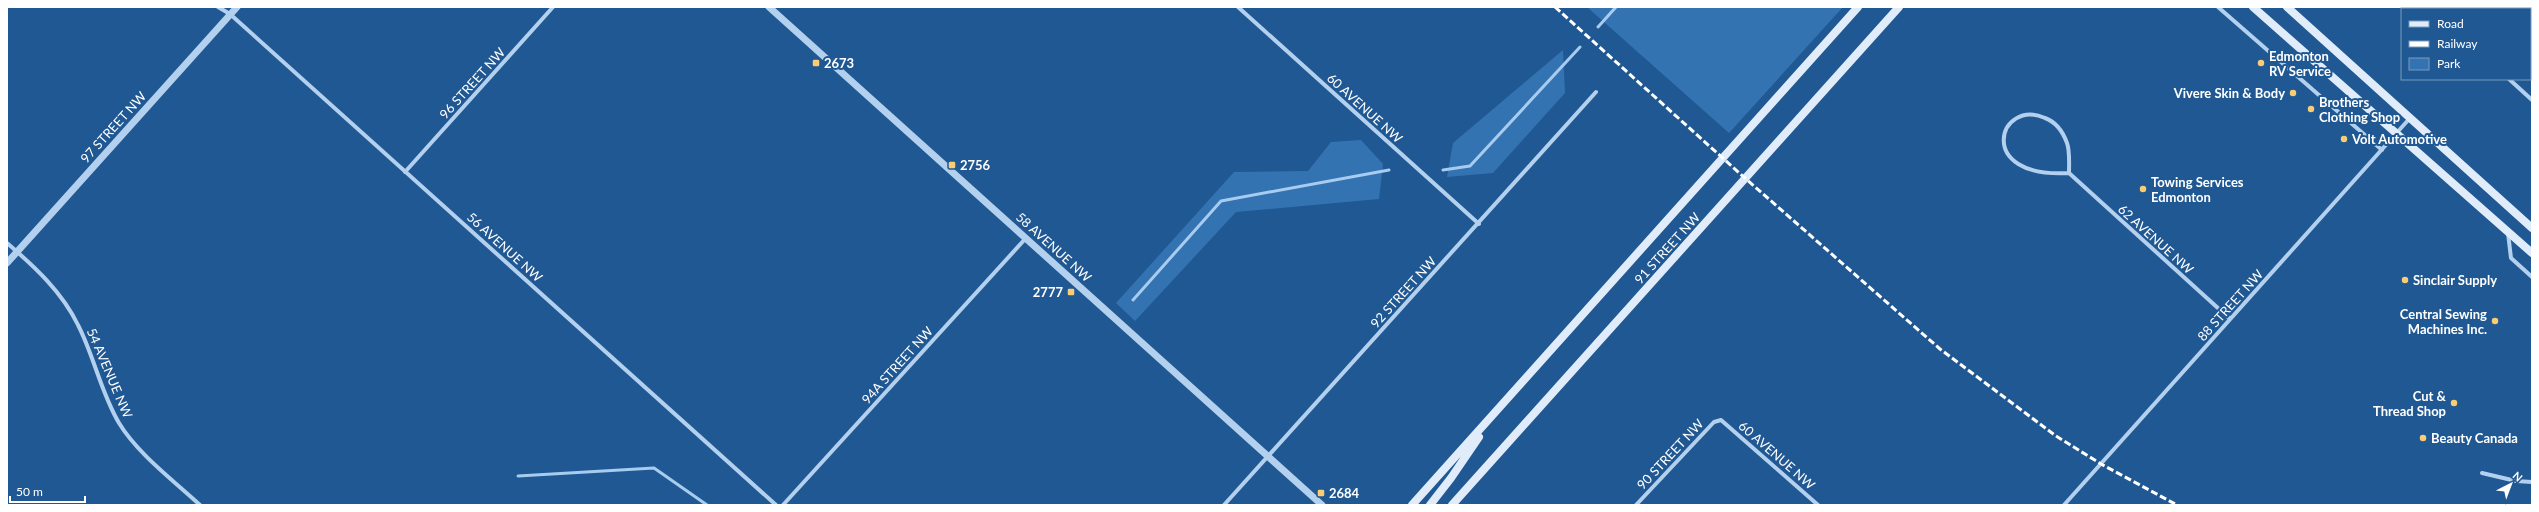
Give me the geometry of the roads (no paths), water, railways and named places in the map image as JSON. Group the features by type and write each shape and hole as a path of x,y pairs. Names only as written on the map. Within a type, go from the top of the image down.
{"main road":[{"name":"91 STREET NW","path":"1412,505 1858,7"},
{"name":"91 STREET NW","path":"1452,505 1899,7"},
{"path":"2253,7 2397,132 2532,253"},
{"path":"2287,7 2532,228"},
{"path":"1430,505 1451,478 1495,413"}],"street":[{"name":"56 AVENUE NW","path":"218,7 230,14 776,505"},
{"name":"97 STREET NW","path":"7,263 237,7"},
{"name":"96 STREET NW","path":"405,172 553,7"},
{"name":"58 AVENUE NW","path":"769,7 1322,505"},
{"name":"60 AVENUE NW","path":"1238,7 1479,224"},
{"path":"2218,7 2382,150"},
{"path":"2510,80 2532,100"},
{"name":"92 STREET NW","path":"1224,505 1479,224 1596,92"},
{"path":"2035,113 2050,120 2060,130 2067,144 2069,173 2049,174 2034,172 2013,162 2004,150 2003,139 2008,126 2025,114 2035,113"},
{"name":"88 STREET NW","path":"2064,505 2410,118"},
{"name":"62 AVENUE NW","path":"2069,173 2230,319"},
{"path":"2508,232 2511,258 2532,278"},
{"name":"94A STREET NW","path":"784,505 1026,238"},
{"name":"54 AVENUE NW","path":"7,243 65,302 79,326 119,423 134,442 200,505"},
{"name":"60 AVENUE NW","path":"1721,420 1818,505"},
{"name":"90 STREET NW","path":"1636,505 1714,422 1721,420"},
{"path":"2482,473 2516,481 2532,482"}],"waterway":[{"path":"1598,27 1616,7"},
{"path":"1443,170 1470,166 1580,47"},
{"path":"1133,300 1221,201 1389,170"},
{"path":"518,476 654,468 707,505"}],"railway":[{"path":"1555,7 1746,179 1940,349 2056,436 2101,464 2177,505"}],"place":[{"name":"2673","path":"816,63"},
{"name":"Edmonton RV Service","path":"2261,63"},
{"name":"Vivere Skin & Body","path":"2293,93"},
{"name":"Brothers Clothing Shop","path":"2311,109"},
{"name":"Volt Automotive","path":"2344,139"},
{"name":"2756","path":"952,165"},
{"name":"Towing Services Edmonton","path":"2143,189"},
{"name":"Sinclair Supply","path":"2405,280"},
{"name":"2777","path":"1071,292"},
{"name":"Central Sewing Machines Inc.","path":"2495,321"},
{"name":"Cut & Thread Shop","path":"2454,403"},
{"name":"Beauty Canada","path":"2423,438"},
{"name":"2684","path":"1321,493"}]}
